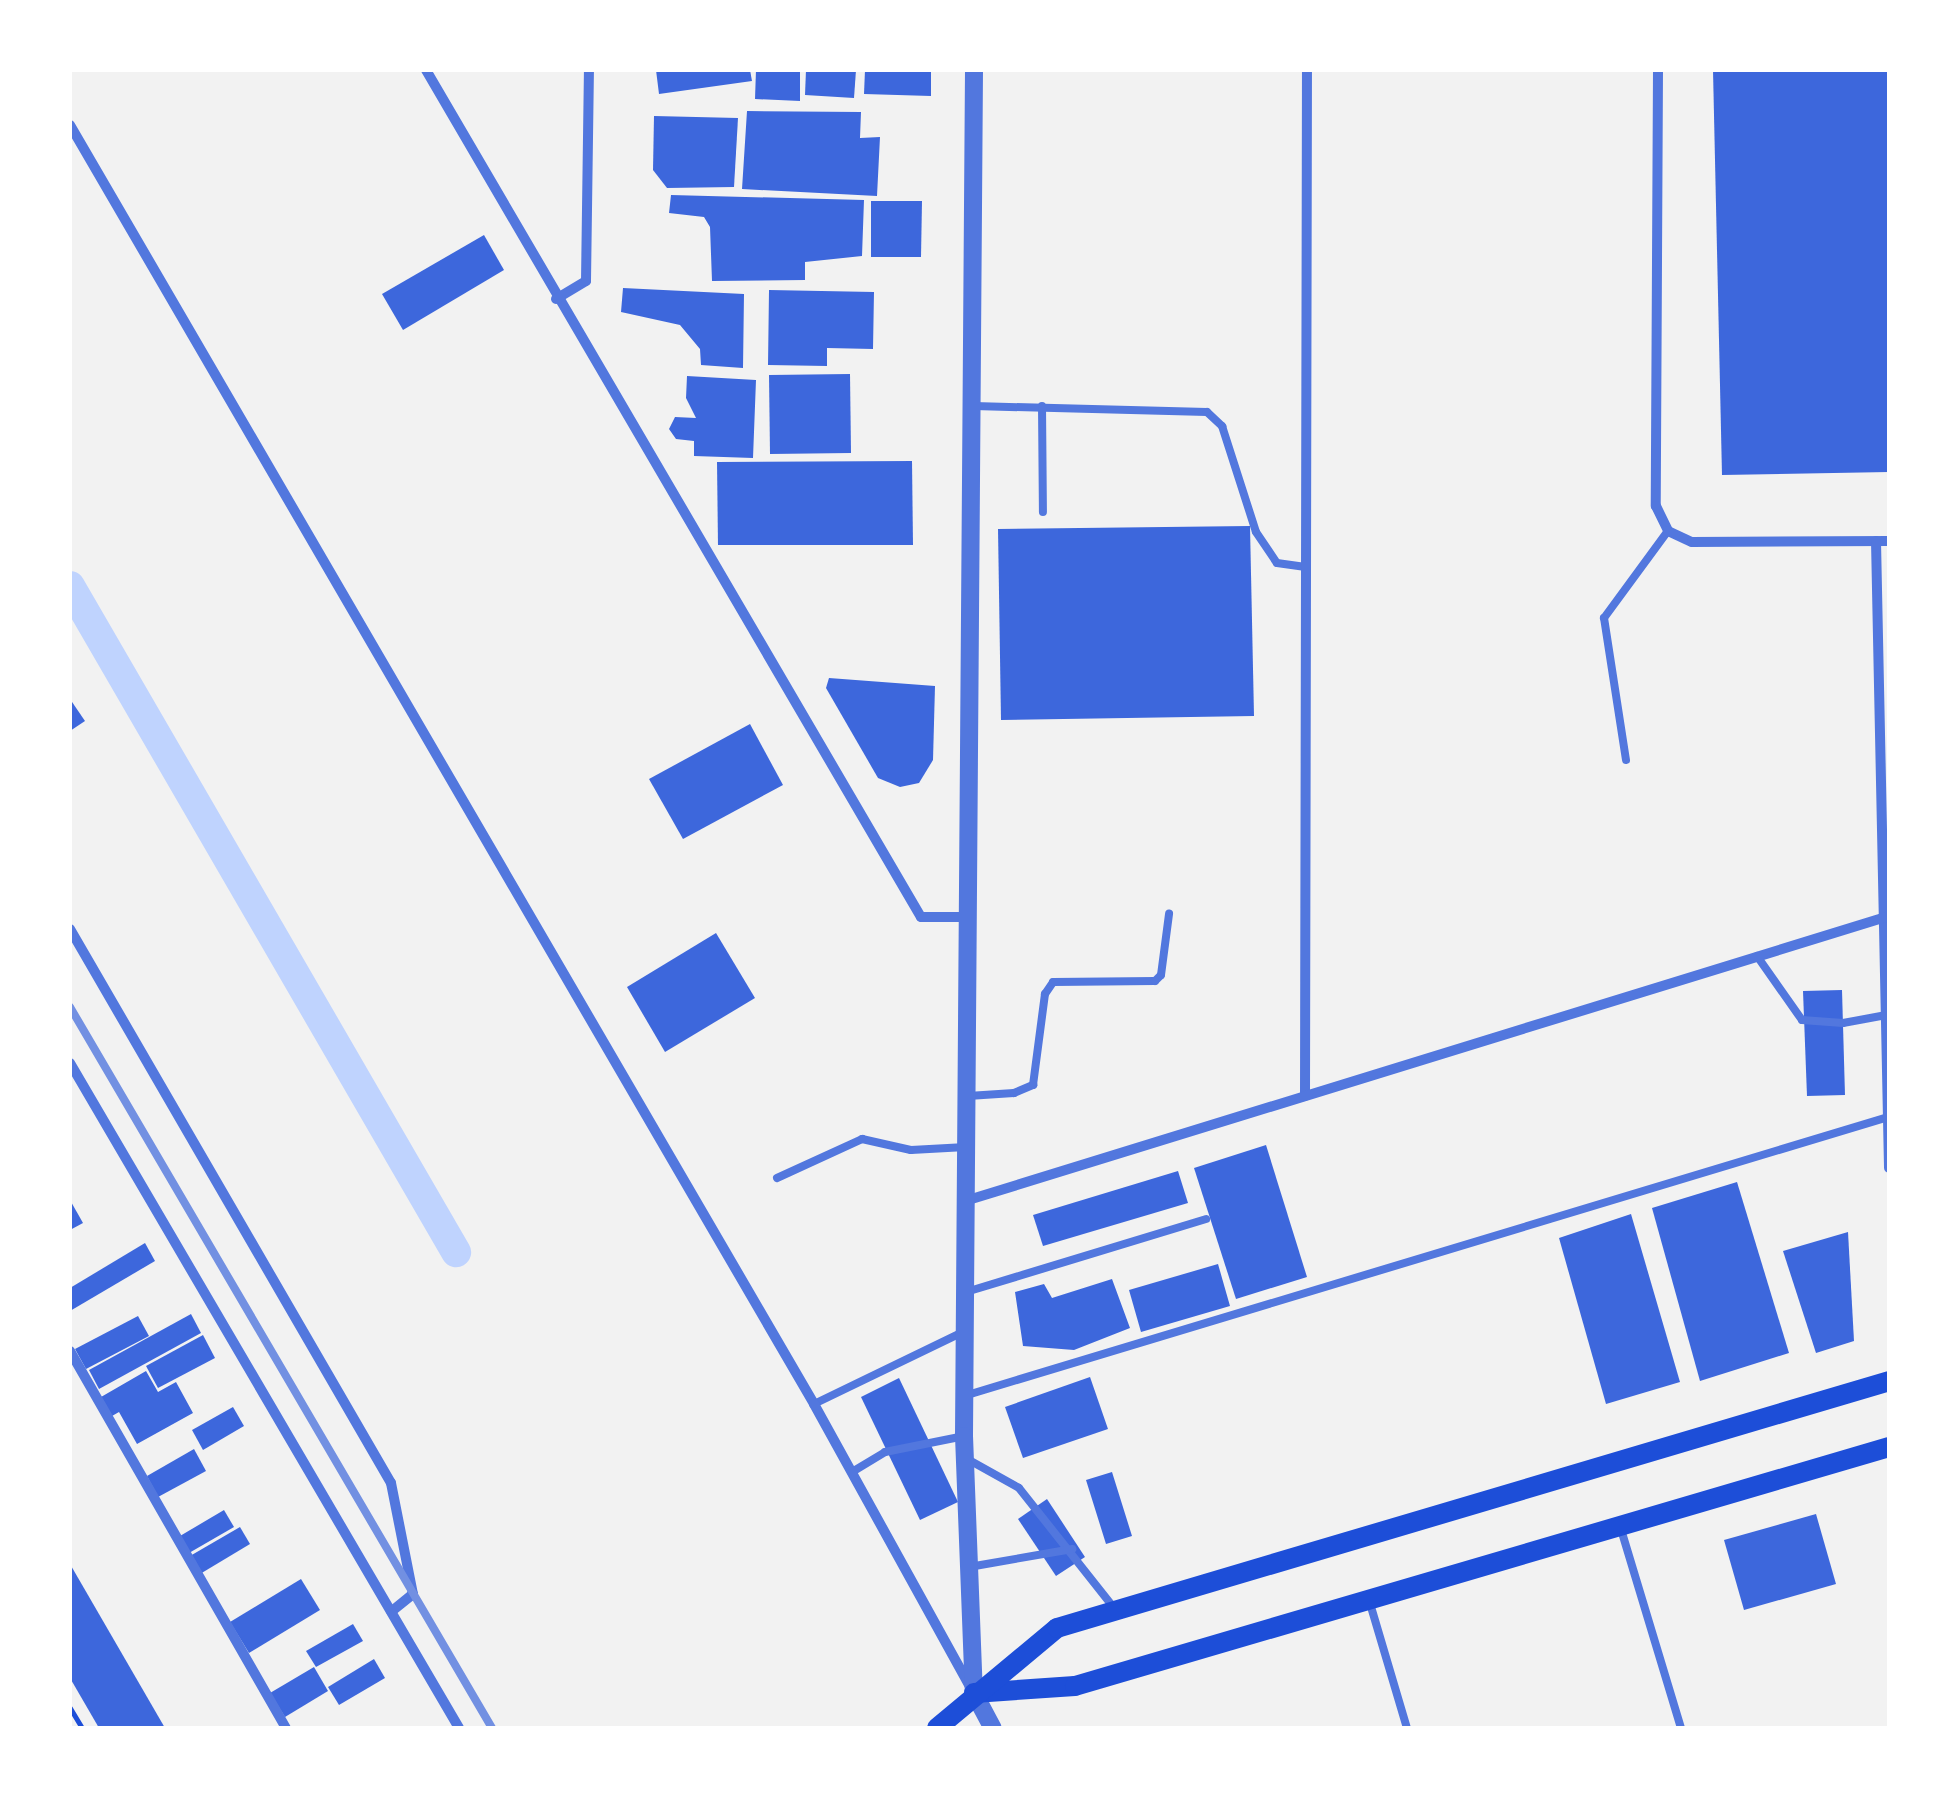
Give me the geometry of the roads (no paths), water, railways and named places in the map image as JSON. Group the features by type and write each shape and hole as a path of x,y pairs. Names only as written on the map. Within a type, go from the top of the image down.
{"main road":[{"path":"936,1728 1057,1628 1889,1381"},
{"path":"974,1693 1076,1686 1889,1448"}],"street":[{"path":"426,70 556,300 920,917 967,917"},
{"path":"556,300 586,281 589,70"},
{"path":"974,70 964,1396 974,1693"},
{"path":"1306,1096 1307,70"},
{"path":"1658,70 1656,506 1668,531 1692,542 1889,541"},
{"path":"70,125 814,1404 993,1728"},
{"path":"1876,541 1889,1168"},
{"path":"965,1201 1886,916"},
{"path":"70,929 391,1482 413,1594 391,1612"},
{"path":"70,1063 459,1728"},
{"path":"70,1350 286,1728"}],"lane":[{"path":"972,406 1207,412 1222,426 1256,532 1277,564 1304,567"},
{"path":"1042,406 1044,512"},
{"path":"1626,760 1604,618 1668,531"},
{"path":"967,1096 1033,1085 1046,994 1054,982 1155,981 1161,975 1170,914"},
{"path":"1757,956 1802,1020 1843,1023 1886,1015"},
{"path":"964,1396 1888,1117"},
{"path":"777,1178 862,1139 911,1150 966,1147"},
{"path":"966,1292 1206,1219"},
{"path":"814,1404 965,1331"},
{"path":"852,1472 885,1452 964,1436"},
{"path":"965,1458 1020,1488 1072,1548 1115,1611"},
{"path":"1620,1526 1681,1728"},
{"path":"969,1567 1072,1548"},
{"path":"1369,1600 1407,1728"}],"waterway":[{"path":"70,586 456,1252"}],"railway":[{"path":"70,1007 492,1728"}]}
